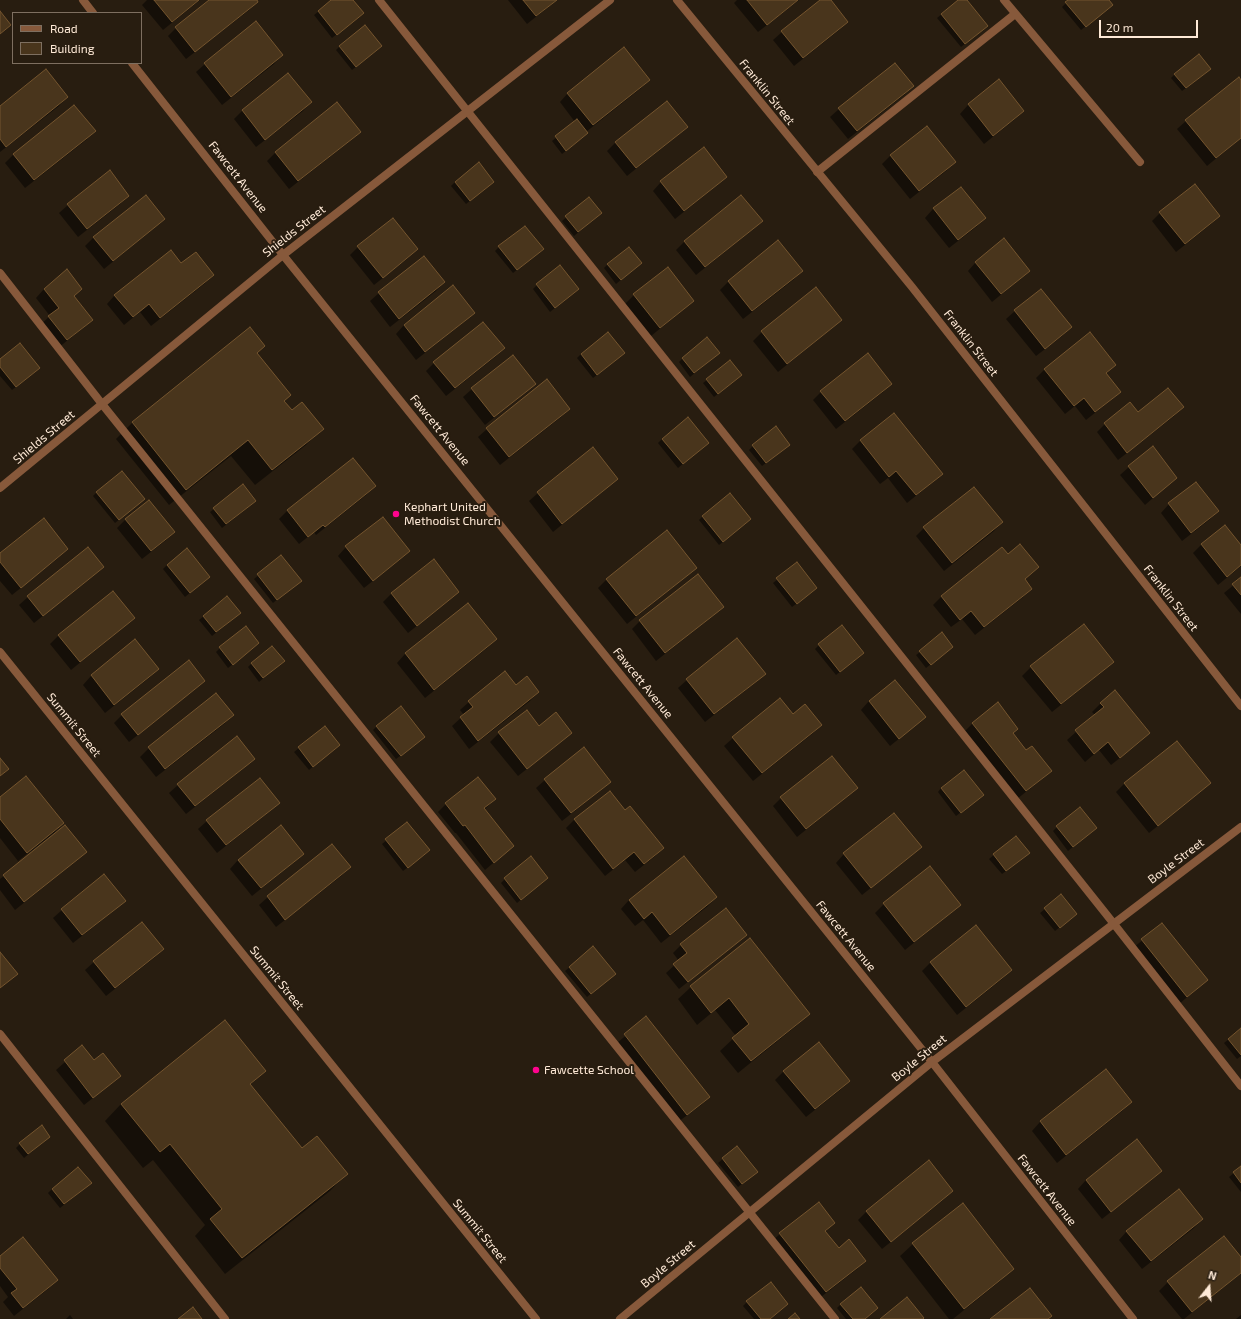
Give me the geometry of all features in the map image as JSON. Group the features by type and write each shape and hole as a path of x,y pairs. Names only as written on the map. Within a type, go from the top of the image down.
{"street":[{"path":"83,0 92,12"},
{"path":"379,0 1114,924 1241,1086"},
{"name":"Shields Street","path":"0,488 283,255 610,0"},
{"name":"Franklin Street","path":"677,0 912,287 1241,706"},
{"path":"1004,0 1140,162"},
{"path":"817,172 1015,14"},
{"name":"Fawcett Avenue","path":"133,64 283,255 932,1062 1133,1319"},
{"path":"0,273 102,404 835,1319"},
{"name":"Summit Street","path":"0,652 536,1319"},
{"name":"Boyle Street","path":"620,1319 932,1062 1241,827"},
{"path":"0,1034 225,1319"}],"building":[{"path":"154,0 199,0 172,22"},
{"path":"209,0 257,0 258,2 195,52 175,27"},
{"path":"331,0 353,0 364,13 337,35 318,11"},
{"path":"523,0 557,0 536,16"},
{"path":"747,0 798,0 767,25"},
{"path":"820,0 831,0 848,22 803,58 781,31"},
{"path":"958,0 967,0 988,26 965,44 941,14"},
{"path":"1068,0 1109,0 1113,5 1086,27 1065,2"},
{"path":"0,11 11,25 0,34"},
{"path":"256,21 283,55 231,97 204,63"},
{"path":"365,25 382,46 356,67 339,46"},
{"path":"624,47 650,80 593,125 567,93"},
{"path":"1199,54 1211,69 1186,88 1174,74"},
{"path":"895,63 914,86 857,131 838,108"},
{"path":"46,69 68,97 6,147 0,139 0,106"},
{"path":"288,73 312,102 265,140 242,110"},
{"path":"1239,77 1241,80 1241,138 1216,158 1185,120"},
{"path":"999,79 1024,111 993,136 968,104"},
{"path":"667,101 688,127 636,168 615,142"},
{"path":"337,102 361,132 298,181 275,152"},
{"path":"74,105 96,131 34,180 13,154"},
{"path":"577,119 588,133 566,151 555,136"},
{"path":"927,126 956,162 919,191 890,155"},
{"path":"704,147 727,177 684,211 660,181"},
{"path":"479,162 494,182 470,201 455,182"},
{"path":"110,170 129,196 87,229 67,204"},
{"path":"1195,184 1220,216 1185,244 1159,212"},
{"path":"961,187 986,218 958,240 933,208"},
{"path":"146,195 165,219 113,261 93,237"},
{"path":"741,195 763,221 705,267 684,241"},
{"path":"589,197 602,213 578,232 565,216"},
{"path":"393,218 418,249 383,278 357,246"},
{"path":"525,226 544,249 517,270 498,246"},
{"path":"1004,238 1030,271 1001,294 975,262"},
{"path":"778,240 803,271 752,311 728,281"},
{"path":"629,247 642,263 621,280 607,264"},
{"path":"171,250 181,263 196,252 214,275 160,318 149,304 133,317 114,295"},
{"path":"424,256 445,282 399,319 378,292"},
{"path":"560,265 579,289 555,308 536,284"},
{"path":"668,267 694,301 660,328 633,294"},
{"path":"67,269 82,289 74,296 93,320 67,340 48,316 59,308 44,289"},
{"path":"453,285 475,313 425,352 404,325"},
{"path":"816,287 842,320 787,364 761,331"},
{"path":"1041,289 1072,327 1045,349 1014,310"},
{"path":"483,322 505,348 455,388 433,362"},
{"path":"250,327 265,346 257,353 291,395 284,401 292,410 302,402 324,429 272,470 248,440 186,490 132,422"},
{"path":"608,332 625,353 597,375 581,354"},
{"path":"1090,332 1116,365 1106,373 1121,392 1095,412 1084,398 1074,406 1044,369"},
{"path":"707,337 720,353 694,373 682,358"},
{"path":"20,343 40,368 16,387 0,367 0,359"},
{"path":"868,353 892,384 845,421 820,391"},
{"path":"513,355 536,384 494,417 471,388"},
{"path":"730,360 742,375 718,394 706,379"},
{"path":"547,379 570,409 509,457 486,428"},
{"path":"1168,388 1184,407 1127,453 1104,423 1130,402 1138,412"},
{"path":"894,413 943,474 916,495 896,471 889,477 860,440"},
{"path":"688,417 709,443 683,464 662,439"},
{"path":"776,426 790,445 766,463 752,445"},
{"path":"1153,446 1177,478 1153,498 1128,466"},
{"path":"593,447 618,479 562,524 537,492"},
{"path":"353,458 376,486 325,527 323,525 308,537 287,510"},
{"path":"122,471 145,499 119,520 96,492"},
{"path":"1196,482 1219,511 1191,533 1168,503"},
{"path":"243,484 256,501 226,524 213,508"},
{"path":"974,487 1003,522 952,563 923,527"},
{"path":"730,493 751,519 723,542 702,516"},
{"path":"149,500 175,532 151,551 125,519"},
{"path":"383,517 410,551 373,581 345,546"},
{"path":"44,518 68,549 21,588 0,562 0,553"},
{"path":"1225,525 1241,545 1241,565 1227,577 1201,544"},
{"path":"667,530 697,568 636,616 606,579"},
{"path":"1020,544 1039,567 1025,579 1032,589 984,627 971,611 960,620 941,596 1002,547 1008,554"},
{"path":"88,547 104,567 43,616 27,596"},
{"path":"187,548 210,577 190,593 167,565"},
{"path":"281,555 302,581 277,600 257,574"},
{"path":"434,559 459,592 417,626 391,593"},
{"path":"797,562 817,588 797,604 776,578"},
{"path":"698,574 724,607 665,653 639,620"},
{"path":"1241,577 1241,595 1232,584"},
{"path":"113,591 135,618 80,662 58,635"},
{"path":"227,596 241,613 216,632 203,616"},
{"path":"468,603 497,639 434,690 405,653"},
{"path":"1084,624 1114,662 1061,704 1030,666"},
{"path":"842,625 864,653 840,672 818,644"},
{"path":"246,626 259,643 233,665 219,647"},
{"path":"942,632 953,647 931,665 919,651"},
{"path":"737,638 766,674 714,714 686,679"},
{"path":"135,639 159,669 114,705 91,675"},
{"path":"272,646 285,661 263,678 251,663"},
{"path":"189,660 205,681 138,735 121,714"},
{"path":"505,671 516,685 527,676 539,692 478,741 460,717 473,707 468,701"},
{"path":"895,680 926,717 899,739 869,701"},
{"path":"1115,690 1150,733 1120,758 1108,742 1094,754 1075,730 1104,707 1100,703"},
{"path":"216,693 234,715 165,769 148,747"},
{"path":"780,698 793,714 805,704 822,725 762,773 732,737"},
{"path":"998,702 1018,729 1013,733 1026,750 1032,746 1052,771 1026,791 972,723"},
{"path":"401,706 425,737 401,756 376,726"},
{"path":"527,710 539,726 556,712 572,733 527,769 498,732"},
{"path":"325,726 340,745 313,767 298,747"},
{"path":"237,736 255,759 195,806 177,784"},
{"path":"1177,741 1211,783 1158,826 1124,783"},
{"path":"584,747 611,782 571,813 544,779"},
{"path":"832,756 858,788 806,829 780,797"},
{"path":"0,758 9,769 0,776"},
{"path":"964,770 984,795 961,813 941,788"},
{"path":"26,776 64,823 27,853 0,819 0,797"},
{"path":"478,777 496,799 484,808 514,846 494,863 465,825 463,826 445,803"},
{"path":"260,778 280,803 226,845 206,820"},
{"path":"610,791 625,810 630,806 664,848 644,864 634,852 613,869 574,819"},
{"path":"1080,807 1097,828 1073,847 1056,826"},
{"path":"894,813 922,847 871,888 843,853"},
{"path":"407,822 430,850 408,868 385,839"},
{"path":"65,825 87,852 24,902 3,875"},
{"path":"281,825 304,854 261,888 238,860"},
{"path":"1016,836 1030,853 1006,871 993,854"},
{"path":"332,844 351,867 285,920 267,896"},
{"path":"531,856 548,878 521,900 504,878"},
{"path":"684,856 717,897 670,935 652,912 644,919 629,900"},
{"path":"930,866 961,905 914,942 883,903"},
{"path":"104,874 126,901 82,935 61,909"},
{"path":"1061,894 1077,914 1060,928 1044,908"},
{"path":"726,908 747,935 688,982 673,964 687,953 680,944"},
{"path":"142,922 164,949 115,988 93,961"},
{"path":"1162,923 1208,980 1187,997 1141,939"},
{"path":"976,925 1012,970 966,1007 930,962"},
{"path":"750,938 810,1014 751,1061 732,1038 749,1024 729,998 711,1013 690,986"},
{"path":"593,946 616,974 591,994 569,967"},
{"path":"0,952 18,974 0,988"},
{"path":"646,1016 710,1097 687,1115 624,1034"},
{"path":"225,1020 266,1071 250,1084 302,1148 317,1136 348,1174 242,1258 210,1219 222,1209 170,1144 160,1152 121,1104"},
{"path":"1241,1028 1241,1055 1228,1039"},
{"path":"819,1042 850,1081 815,1109 783,1071"},
{"path":"82,1045 94,1060 103,1053 121,1076 93,1098 64,1060"},
{"path":"1106,1069 1132,1102 1066,1155 1040,1121"},
{"path":"42,1125 50,1137 28,1154 19,1143"},
{"path":"1137,1139 1162,1171 1111,1212 1086,1180"},
{"path":"737,1146 758,1172 742,1184 722,1158"},
{"path":"929,1160 953,1191 891,1242 866,1211"},
{"path":"1241,1166 1241,1183 1233,1172"},
{"path":"78,1167 92,1183 64,1204 52,1189"},
{"path":"1179,1189 1203,1219 1151,1261 1126,1231"},
{"path":"819,1202 835,1223 825,1231 839,1248 849,1239 866,1261 826,1292 779,1233"},
{"path":"963,1203 1014,1269 964,1309 912,1243"},
{"path":"1224,1236 1241,1257 1241,1273 1192,1312 1167,1281"},
{"path":"23,1237 58,1280 23,1308 11,1293 17,1289 0,1268 0,1256"},
{"path":"771,1282 788,1304 770,1319 761,1319 746,1301"},
{"path":"861,1287 878,1308 865,1319 853,1319 840,1304"},
{"path":"1030,1288 1052,1316 1048,1319 990,1319"},
{"path":"907,1297 924,1318 923,1319 880,1319"},
{"path":"193,1307 202,1319 178,1319"},
{"path":"795,1313 800,1319 788,1319"}],"place":[{"name":"Kephart United Methodist Church","path":"396,514"},
{"name":"Fawcette School","path":"536,1070"}]}
